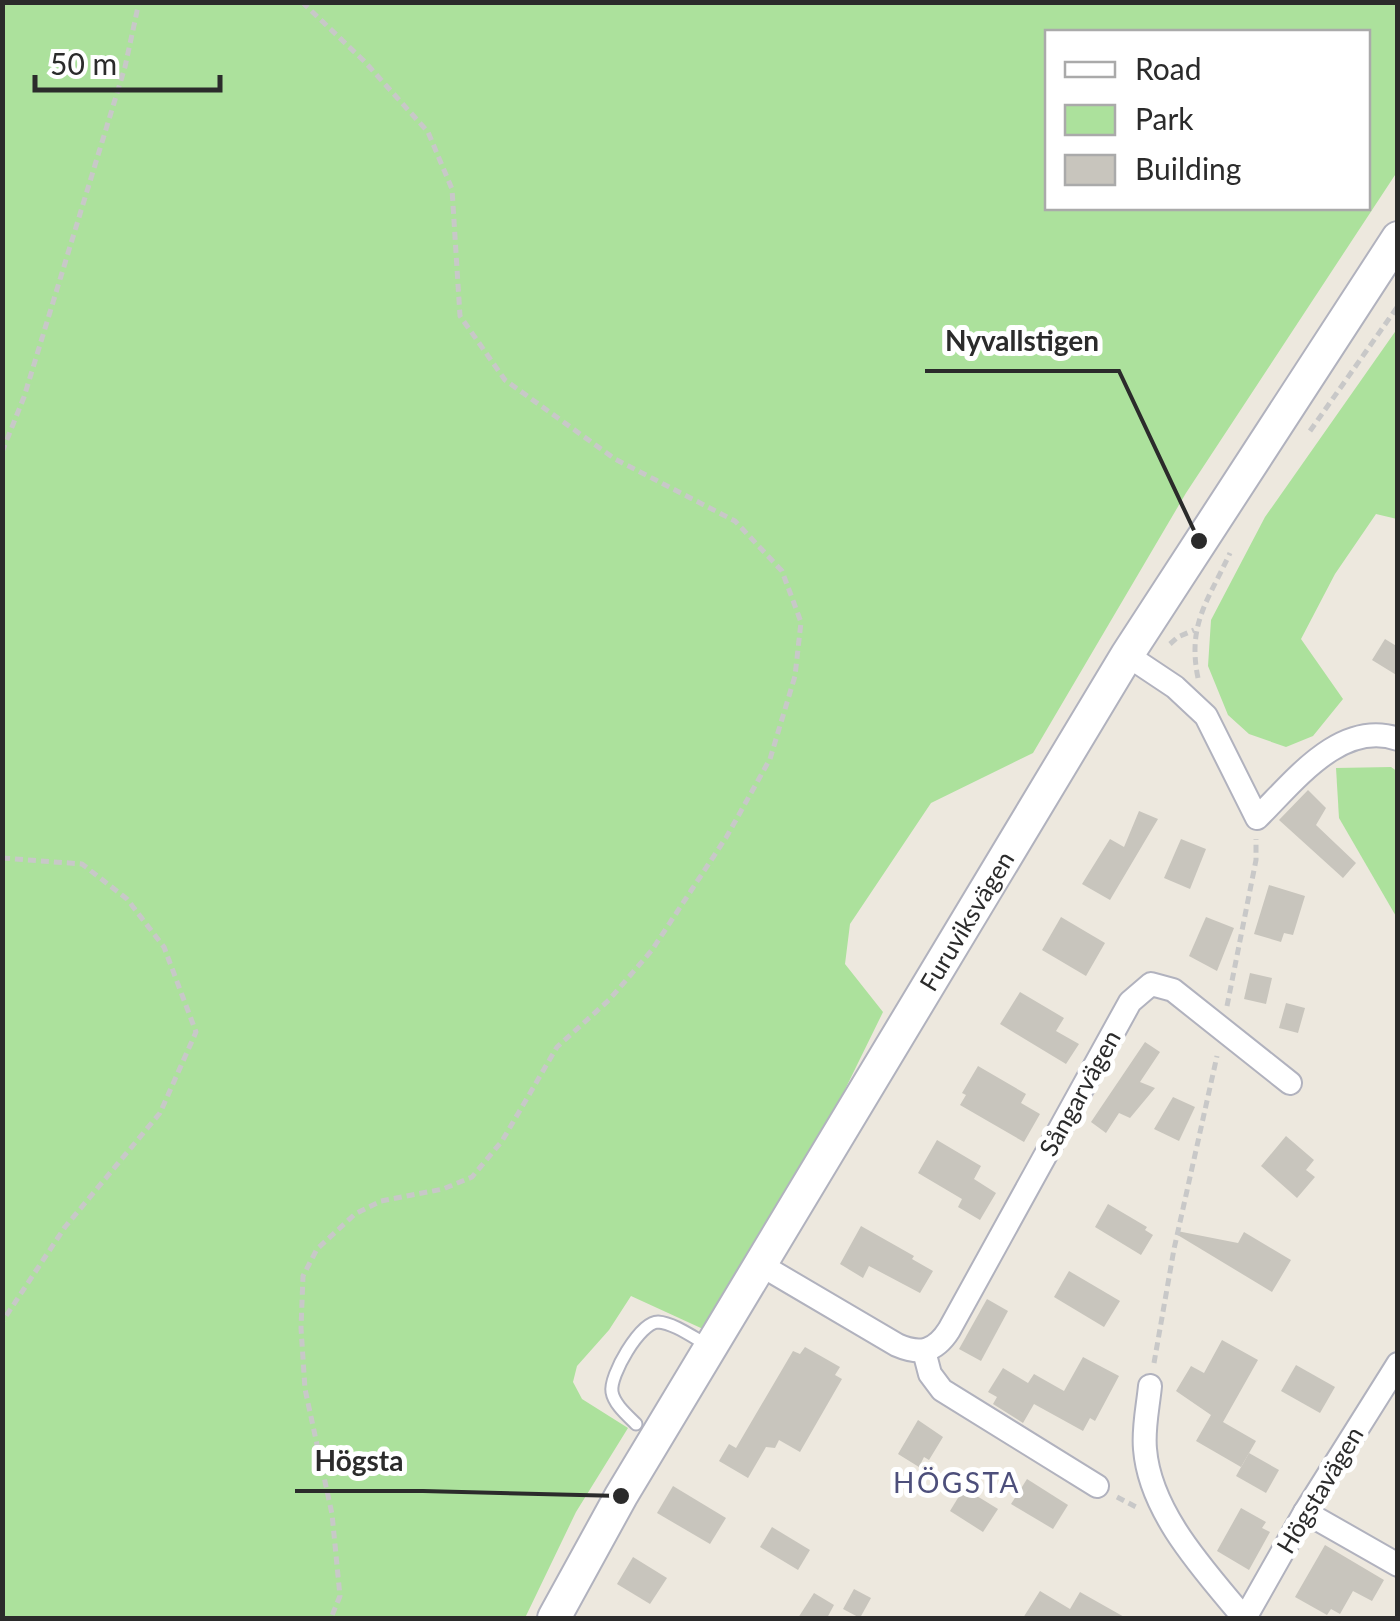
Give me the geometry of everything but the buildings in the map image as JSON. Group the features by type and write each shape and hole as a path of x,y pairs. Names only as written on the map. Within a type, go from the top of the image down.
{"main road":[{"name":"Furuviksvägen","path":"554,1618 621,1496 1127,656 1398,238"}],"street":[{"path":"1127,656 1175,687 1206,716 1257,818 1320,757 1343,742 1375,735 1398,739"},
{"name":"Sångarvägen","path":"924,1352 936,1346 949,1330 1134,995 1151,984 1164,986 1290,1083"},
{"path":"762,1265 897,1345 924,1352 930,1374 942,1390 1097,1486"},
{"name":"Högstavägen","path":"1244,1618 1398,1364"},
{"path":"1150,1386 1145,1436 1150,1478 1192,1552 1244,1618"},
{"path":"1305,1512 1398,1565"}],"lane":[{"path":"636,1424 611,1389 612,1378 641,1330 657,1322 712,1347"}],"path":[{"path":"2,452 24,397 119,85 139,2"},
{"path":"302,2 365,62 428,132 452,189 460,316 506,380 615,459 735,521 782,571 801,622 795,676 770,759 727,836 652,950 609,1000 557,1047 502,1142 472,1177 442,1190 382,1201 354,1214 318,1249 303,1276 305,1389 332,1514 340,1596 331,1618"},
{"path":"1308,432 1398,306"},
{"path":"1206,716 1194,654 1194,630 1234,544"},
{"path":"1150,1386 1174,1249 1256,860 1257,818"},
{"path":"2,858 82,864 127,899 164,947 196,1032 160,1113 65,1227 2,1322"}],"green space":[{"path":"3,3 1397,3 1397,172 1186,493 1033,753 931,803 850,924 845,964 883,1012 833,1114 703,1329 631,1296 609,1330 577,1366 573,1382 582,1399 628,1428 576,1512 525,1618 3,1618"},
{"path":"1397,329 1397,519 1376,514 1335,574 1301,639 1343,699 1313,736 1286,747 1249,734 1228,715 1208,666 1211,620 1265,517"},
{"path":"1391,767 1398,772 1397,918 1339,818 1336,768"}],"place":[{"name":"Nyvallstigen","path":"1199,541"},
{"name":"Högsta","path":"621,1496"}],"district":[{"name":"HÖGSTA","path":"957,1483"}]}
